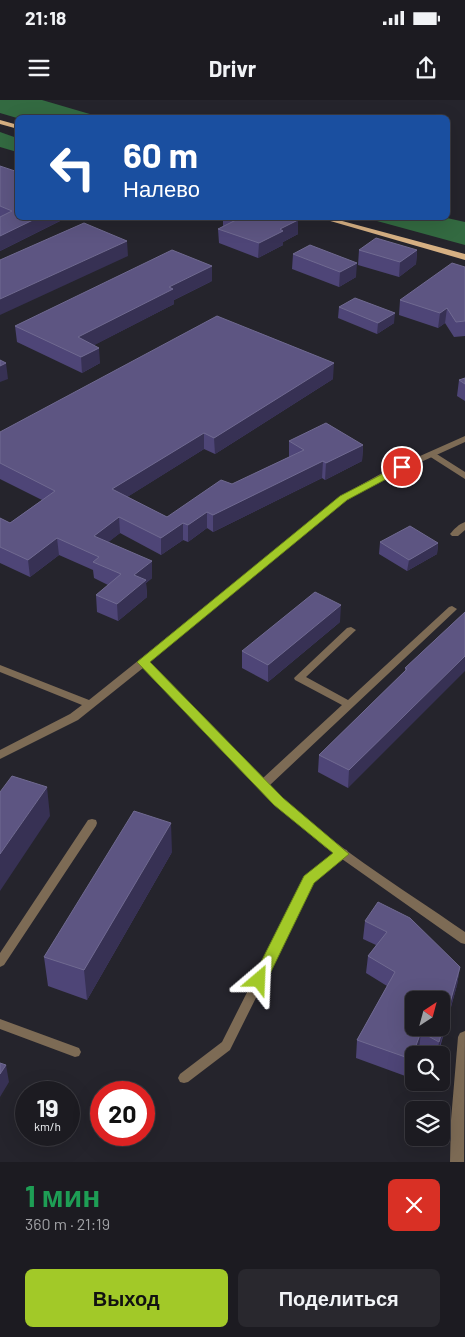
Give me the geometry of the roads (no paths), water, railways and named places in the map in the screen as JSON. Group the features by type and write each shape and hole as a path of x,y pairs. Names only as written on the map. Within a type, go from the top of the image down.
{"main road":[{"path":"0,122 15,126"},
{"path":"331,220 465,257"}],"street":[{"path":"0,755 74,716 344,498 380,477 465,439"},
{"path":"432,454 465,476"},
{"path":"455,534 465,525"},
{"path":"263,785 452,610"},
{"path":"350,705 300,678 351,630"},
{"path":"143,662 278,801 343,854 465,939"},
{"path":"0,668 89,704"},
{"path":"457,1162 458,1120 465,1037"}],"lane":[{"path":"0,962 92,823"},
{"path":"184,1078 226,1046 309,880 343,854"},
{"path":"0,1024 75,1052"}]}
